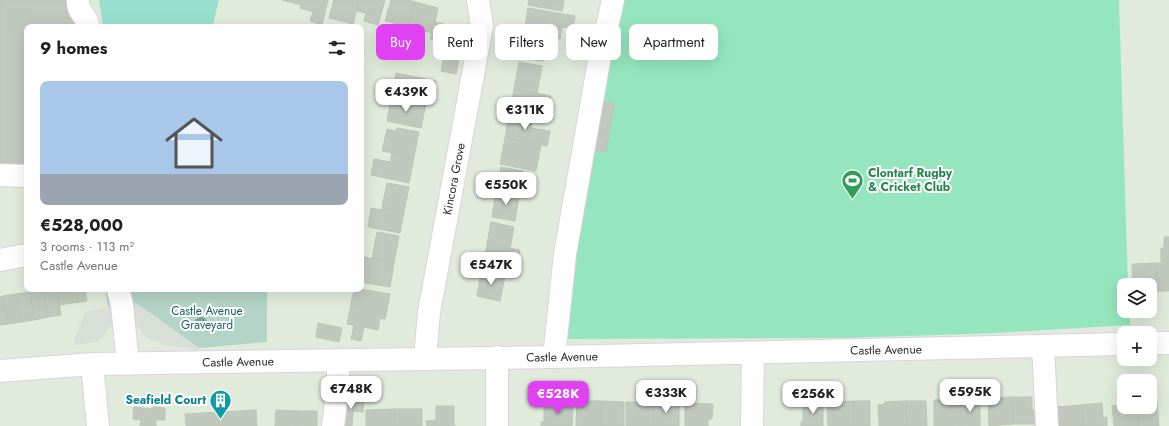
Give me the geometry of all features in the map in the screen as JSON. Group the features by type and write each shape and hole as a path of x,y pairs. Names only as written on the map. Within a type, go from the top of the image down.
{"street":[{"path":"78,0 78,7 88,21 88,24"},
{"name":"Kincora Grove","path":"425,358 429,312 482,26 478,0"},
{"path":"554,357 565,254 598,62 613,0"},
{"path":"0,175 24,176"},
{"path":"0,260 24,256"},
{"path":"119,292 122,305 128,364"},
{"path":"1157,343 1169,343"},
{"name":"Castle Avenue","path":"0,371 92,364 554,357 613,347 752,353 1117,344"},
{"path":"1043,346 1047,426"},
{"path":"752,353 752,426"},
{"path":"497,357 498,426"},
{"path":"333,426 338,387 338,360"},
{"path":"92,364 98,426"}],"shaded area":[{"path":"99,0 219,0 213,24 103,24"},
{"path":"136,303 199,348 197,350 165,345 148,338 134,322 127,304"},
{"path":"119,305 112,324 103,337 96,342 74,345 75,338 85,312"}],"green space":[{"name":"Clontarf Rugby & Cricket Club","path":"617,0 1119,0 1128,278 1117,278 1117,318 1130,318 1130,325 997,333 845,338 563,339 573,250 606,60 621,60 621,24 613,24"},
{"name":"Castle Avenue Graveyard","path":"106,292 267,292 267,342 199,348 136,303 108,307"}],"building":[{"path":"0,0 74,0 73,23 82,24 24,24 24,165 0,164"},
{"path":"282,0 302,0 301,5"},
{"path":"302,0 328,0 322,24 310,21 313,12 300,8"},
{"path":"334,0 359,0 353,24 329,18"},
{"path":"359,0 385,0 378,24 364,21 366,13 356,11"},
{"path":"391,0 409,0 415,2 409,24 398,24 385,21"},
{"path":"529,0 564,0 562,11 528,5"},
{"path":"415,2 438,8 435,22 444,24 433,24 433,40 430,39 432,33 425,31 425,24 409,24"},
{"path":"528,8 575,16 574,24 566,24 566,27 562,27 560,39 558,39 558,24 525,24"},
{"path":"443,60 459,60 456,74 441,71"},
{"path":"519,62 542,66 537,93 514,89"},
{"path":"396,73 436,81 433,95 428,94 426,104 391,98"},
{"path":"514,89 551,96 547,117 510,110"},
{"path":"391,98 426,104 421,128 387,121"},
{"path":"596,101 614,104 606,152 589,150"},
{"path":"509,114 533,118 531,128 550,131 547,146 505,138"},
{"path":"397,128 419,132 414,157 382,151 387,129 396,131"},
{"path":"505,138 541,145 536,171 500,164"},
{"path":"392,153 414,157 409,183 371,175 374,159 390,162"},
{"path":"501,167 523,171 519,196 496,192"},
{"path":"387,183 409,187 404,212 382,207"},
{"path":"496,192 519,196 515,221 492,217"},
{"path":"382,207 404,212 400,233 368,227 371,208 382,210"},
{"path":"491,222 514,227 510,249 487,244"},
{"path":"377,232 399,236 394,263 372,259"},
{"path":"1164,237 1169,237 1169,291 1158,291 1156,263 1161,263 1161,248 1164,248"},
{"path":"487,244 520,250 515,275 482,270"},
{"path":"364,257 394,263 390,287 364,283"},
{"path":"1156,263 1158,291 1157,278 1133,278 1132,264"},
{"path":"481,272 505,276 500,301 477,296"},
{"path":"364,290 390,294 385,319 380,318 378,330 364,327 361,341 351,339 354,325 347,324 353,292 364,292"},
{"path":"30,292 43,292 48,317 34,320"},
{"path":"30,292 34,320 21,322 16,294"},
{"path":"43,292 57,292 61,315 48,317"},
{"path":"57,292 71,292 73,303 59,305"},
{"path":"71,292 86,292 87,301 73,303"},
{"path":"16,294 21,322 8,324 3,296"},
{"path":"3,296 8,324 0,325 0,297"},
{"path":"318,323 342,328 339,342 316,337"},
{"path":"344,397 364,399 363,412 353,411 352,426 341,426"},
{"path":"1012,397 1013,424 989,426 988,398"},
{"path":"1012,397 1032,397 1032,410 1035,410 1036,424 1013,424"},
{"path":"980,399 980,426 960,426 960,400"},
{"path":"934,400 960,400 960,426 934,426"},
{"path":"583,401 601,401 601,426 576,426 577,403 583,403"},
{"path":"601,401 624,402 624,426 601,426"},
{"path":"854,401 870,401 870,426 854,426"},
{"path":"854,401 854,426 828,426 827,407 834,406 834,402"},
{"path":"906,401 907,426 879,426 878,405 885,404 885,402"},
{"path":"906,401 926,401 927,426 907,426"},
{"path":"626,402 654,402 654,426 626,426"},
{"path":"654,402 679,402 679,426 654,426"},
{"path":"1157,402 1159,426 1139,426 1138,414 1157,414"},
{"path":"544,403 573,403 572,426 541,426 541,422 544,422"},
{"path":"685,403 713,404 712,419 708,419 708,426 685,426"},
{"path":"803,403 823,403 823,426 801,426 801,422 803,422"},
{"path":"1102,403 1103,418 1107,417 1107,426 1083,426 1082,405"},
{"path":"1082,405 1083,426 1058,426 1056,407"},
{"path":"436,406 454,406 454,425 456,426 427,426 426,421 436,420"},
{"path":"1112,406 1117,406 1117,414 1138,414 1139,426 1114,426"},
{"path":"134,407 153,409 153,407 165,408 165,420 156,420 156,426 140,426 141,420 133,419"},
{"path":"394,409 394,426 366,426 366,410"},
{"path":"394,409 422,409 422,426 394,426"},
{"name":"Seafield Court","path":"256,410 257,426 186,426 185,414"},
{"path":"276,410 296,411 296,426 275,426"},
{"path":"296,411 317,411 317,426 296,426"}],"place":[{"name":"Clontarf Rugby & Cricket Club","path":"853,200"},
{"name":"Seafield Court","path":"221,420"}]}
